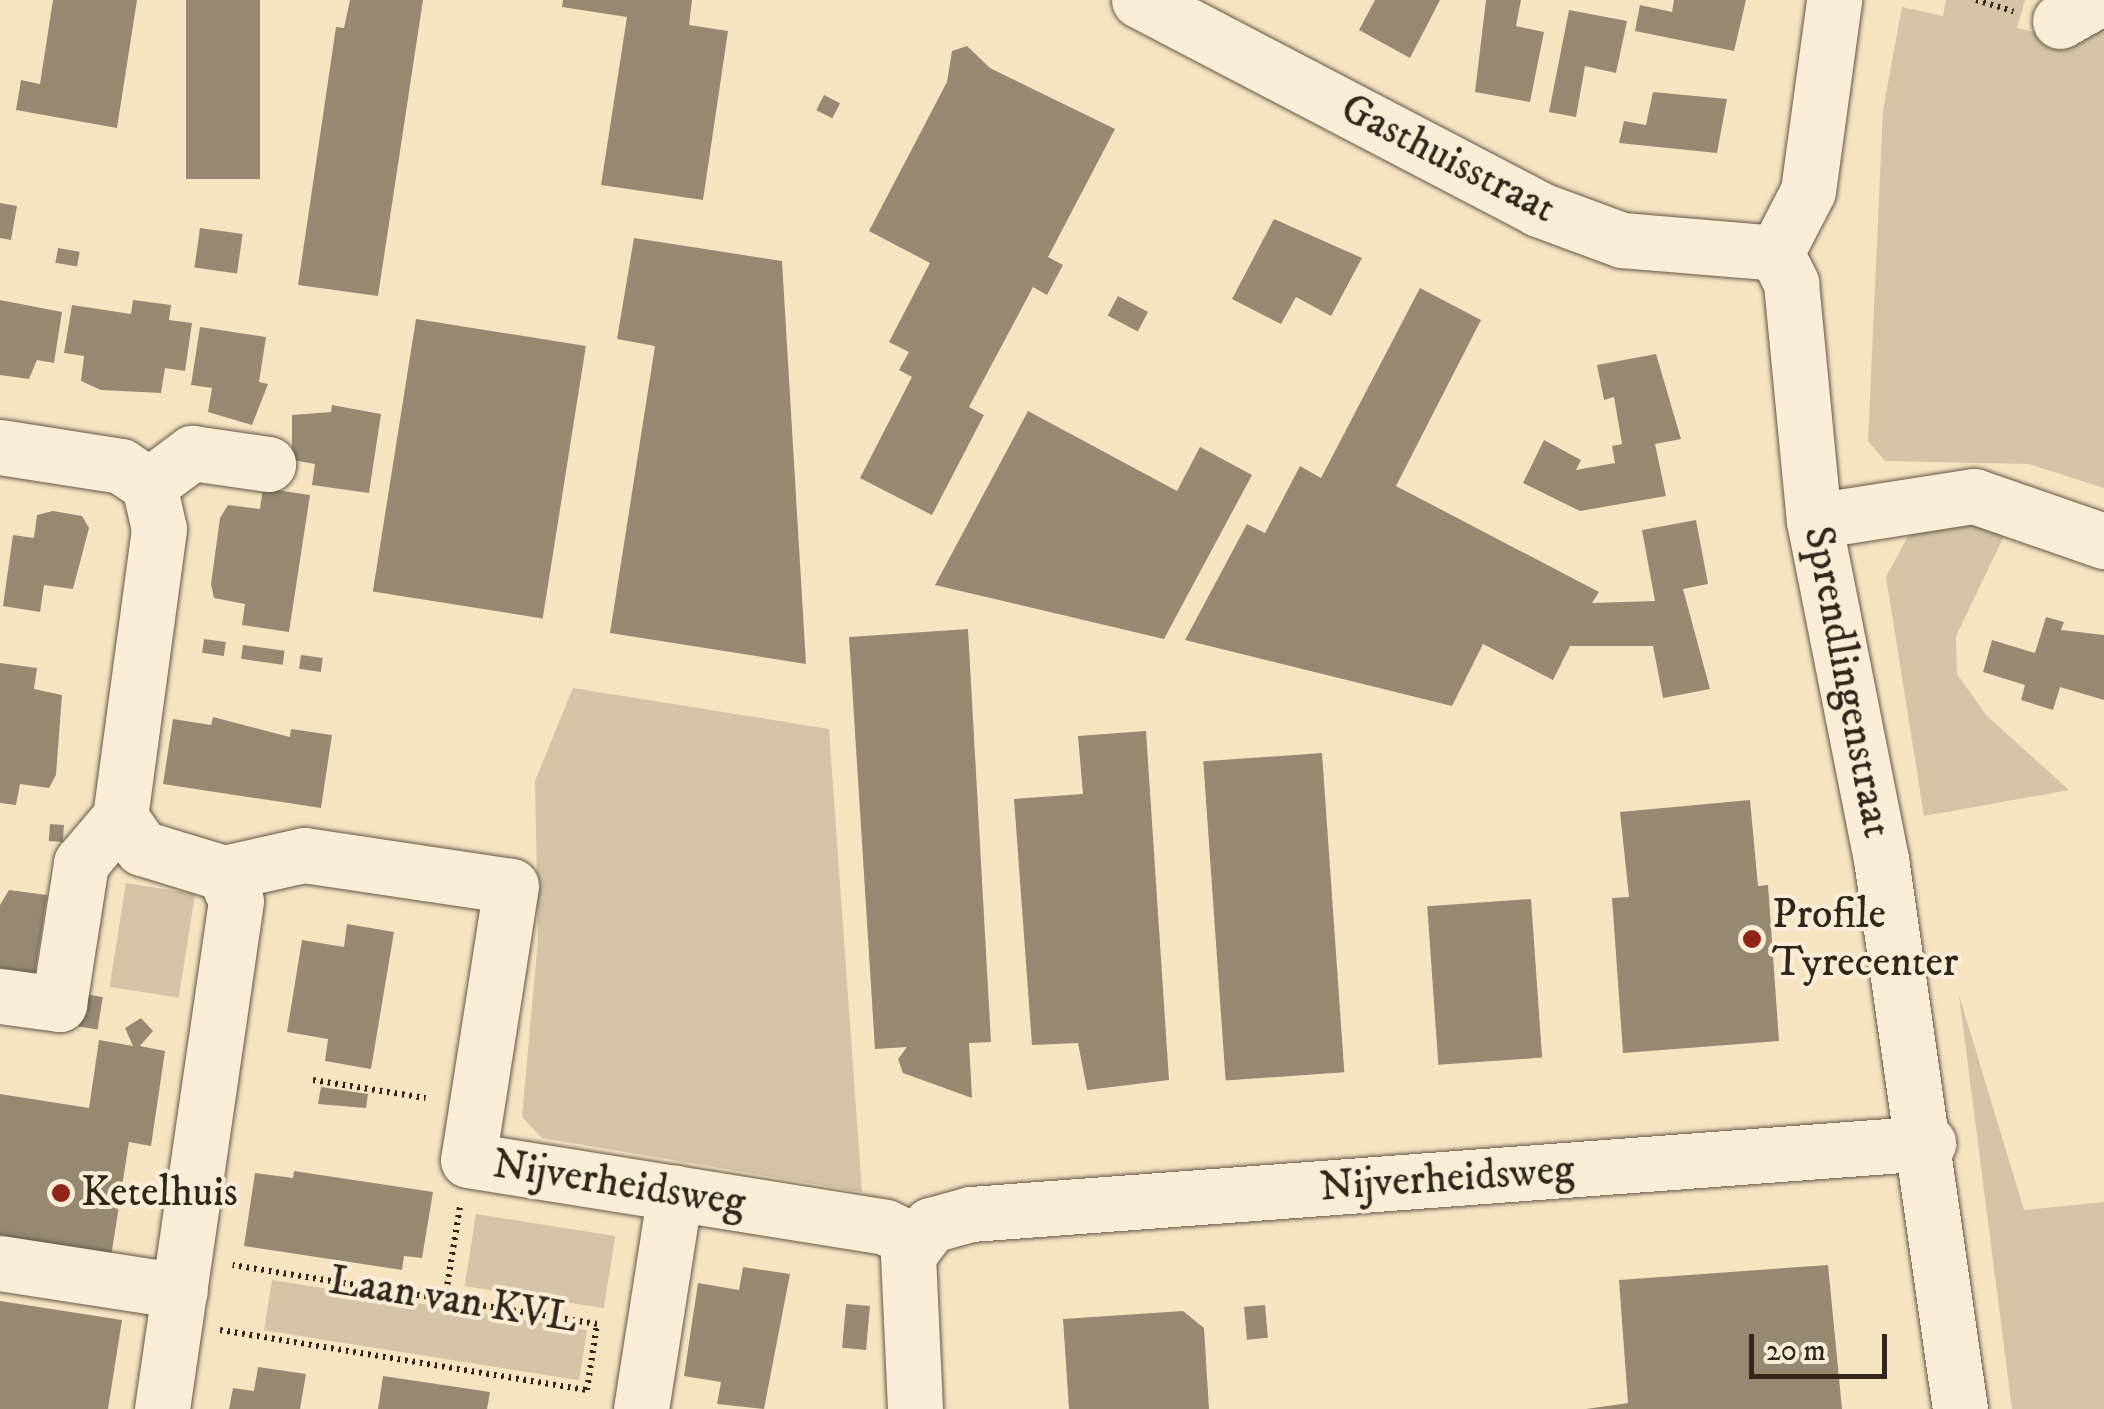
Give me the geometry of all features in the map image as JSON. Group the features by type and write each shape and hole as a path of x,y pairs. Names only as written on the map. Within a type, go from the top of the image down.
{"street":[{"name":"Gasthuisstraat","path":"1139,0 1538,209 1622,240 1776,254"},
{"path":"1776,254 1808,191 1834,0"},
{"name":"Sprendlingenstraat","path":"1776,254 1792,283 1814,521 1928,1143 1960,1409"},
{"path":"0,447 120,466 149,485 158,529 120,817 81,863 59,1004 0,996"},
{"path":"149,485 192,453 268,464"},
{"path":"1814,521 1974,496 2104,541"},
{"path":"120,817 142,848 224,872 236,901 234,938 162,1409"},
{"name":"Nijverheidsweg","path":"224,872 304,855 511,886 468,1160 885,1226 915,1241 971,1214 1928,1143"},
{"path":"641,1409 675,1193"},
{"path":"915,1241 905,1283 915,1409"},
{"path":"0,1263 180,1290"}],"path":[{"path":"312,1080 477,1106"},
{"path":"445,1299 468,1160"},
{"name":"Laan van KVL","path":"180,1290 445,1299 598,1324 587,1390 180,1290"}],"shaded area":[{"path":"1946,0 2025,0 2017,28 2063,39 2104,26 2104,488 2029,464 1885,461 1868,441 1883,110 1902,7 1943,16"},
{"path":"1964,522 2005,534 1956,636 1957,674 1987,716 2069,790 1924,816 1886,577 1915,523"},
{"path":"573,688 829,729 862,1192 542,1138 522,1117 538,939 535,781"},
{"path":"126,883 195,894 179,998 110,987"},
{"path":"1959,995 2024,1210 2104,1202 2104,1409 2012,1409"},
{"path":"476,1214 615,1236 604,1308 465,1286"},
{"path":"272,1280 587,1330 579,1380 264,1330"}],"building":[{"path":"53,0 137,0 117,128 16,110 21,80 40,84"},
{"path":"186,0 260,0 260,179 186,179"},
{"path":"350,0 423,0 378,296 298,285 336,27 344,28"},
{"path":"563,0 692,0 689,25 728,31 703,200 601,185 627,17 562,7"},
{"path":"1375,0 1440,0 1410,58 1359,30"},
{"path":"1486,0 1521,0 1516,26 1544,32 1530,102 1475,92"},
{"path":"1674,0 1746,0 1734,51 1635,31 1640,5 1672,12"},
{"path":"1569,10 1627,21 1616,73 1585,66 1576,117 1549,112"},
{"path":"967,46 990,68 1115,129 1048,257 1063,265 1047,295 1033,287 969,407 984,415 932,515 860,478 912,377 899,370 909,352 889,342 930,263 869,231 947,82 952,51"},
{"path":"1653,92 1727,99 1717,153 1619,143 1624,121 1646,125"},
{"path":"824,95 840,103 832,118 816,110"},
{"path":"0,203 17,206 11,240 0,238"},
{"path":"1274,219 1362,258 1331,316 1296,297 1281,324 1232,299"},
{"path":"200,228 243,234 237,274 194,268"},
{"path":"634,238 782,261 806,664 610,633 655,346 617,339"},
{"path":"58,248 80,252 77,267 55,263"},
{"path":"1420,288 1481,320 1396,486 1599,592 1592,603 1655,601 1642,530 1696,520 1708,584 1683,589 1710,689 1663,698 1653,646 1570,646 1553,680 1483,644 1452,706 1185,640 1247,524 1265,533 1300,466 1321,478"},
{"path":"1118,296 1148,312 1138,331 1108,315"},
{"path":"0,300 62,312 54,363 37,360 29,379 0,375"},
{"path":"133,300 171,305 169,320 192,323 185,371 165,368 161,393 101,390 81,381 84,356 64,353 72,305 131,314"},
{"path":"416,319 586,346 543,619 373,592"},
{"path":"200,327 266,337 259,382 268,384 252,425 208,412 212,388 191,385"},
{"path":"1656,354 1681,439 1655,444 1666,496 1580,511 1523,483 1544,440 1581,460 1576,470 1615,463 1612,446 1622,444 1614,397 1604,400 1597,365"},
{"path":"332,405 381,414 369,493 312,485 315,464 292,460 292,415 331,412"},
{"path":"1028,411 1177,491 1200,447 1252,475 1164,639 935,585"},
{"path":"263,488 310,495 289,632 242,625 245,604 214,598 211,584 220,518 228,505 260,509"},
{"path":"53,511 82,516 89,528 73,589 44,585 40,612 3,606 13,535 34,538 37,515"},
{"path":"2046,617 2064,622 2061,630 2104,635 2104,700 2060,687 2053,710 2021,700 2025,685 1983,672 1992,640 2035,653"},
{"path":"968,629 991,1042 969,1043 972,1098 903,1073 898,1059 907,1047 875,1049 849,637"},
{"path":"204,639 226,642 224,656 202,653"},
{"path":"243,645 285,651 283,665 241,659"},
{"path":"301,655 323,658 321,672 299,669"},
{"path":"0,663 37,668 34,689 62,695 56,775 49,788 20,784 16,805 0,803"},
{"path":"213,717 290,737 291,729 332,735 321,808 163,784 173,719 211,725"},
{"path":"1146,731 1169,1080 1087,1090 1078,1043 1032,1045 1014,799 1083,794 1078,736"},
{"path":"1322,753 1344,1072 1226,1081 1203,761"},
{"path":"1750,800 1758,886 1768,885 1779,1041 1623,1053 1612,898 1629,897 1620,812"},
{"path":"50,824 64,825 63,842 49,841"},
{"path":"9,890 47,895 35,973 0,968 0,905"},
{"path":"1531,899 1542,1058 1438,1065 1427,906"},
{"path":"347,924 394,932 371,1069 325,1061 328,1039 287,1032 302,940 344,947"},
{"path":"84,994 103,997 98,1030 79,1027"},
{"name":"Ketelhuis","path":"141,1018 153,1031 140,1046 165,1051 151,1146 129,1142 111,1257 0,1239 0,1094 89,1108 99,1040 133,1046 125,1028"},
{"path":"321,1087 368,1094 366,1108 318,1104"},
{"path":"294,1171 433,1192 422,1258 404,1256 402,1270 244,1246 255,1173 293,1178"},
{"path":"1828,1265 1842,1409 1586,1409 1628,1403 1619,1280"},
{"path":"743,1267 790,1274 764,1409 717,1404 721,1382 684,1376 698,1283 739,1290"},
{"path":"0,1301 122,1320 108,1409 0,1409"},
{"path":"846,1304 870,1306 866,1350 842,1348"},
{"path":"1265,1305 1268,1338 1247,1340 1244,1307"},
{"path":"1183,1311 1204,1328 1209,1409 1069,1409 1063,1319"},
{"path":"258,1367 306,1374 300,1409 229,1409 233,1388 254,1391"},
{"path":"383,1376 490,1392 487,1409 378,1409"}],"place":[{"name":"Profile Tyrecenter","path":"1752,939"},
{"name":"Ketelhuis","path":"61,1193"}]}
